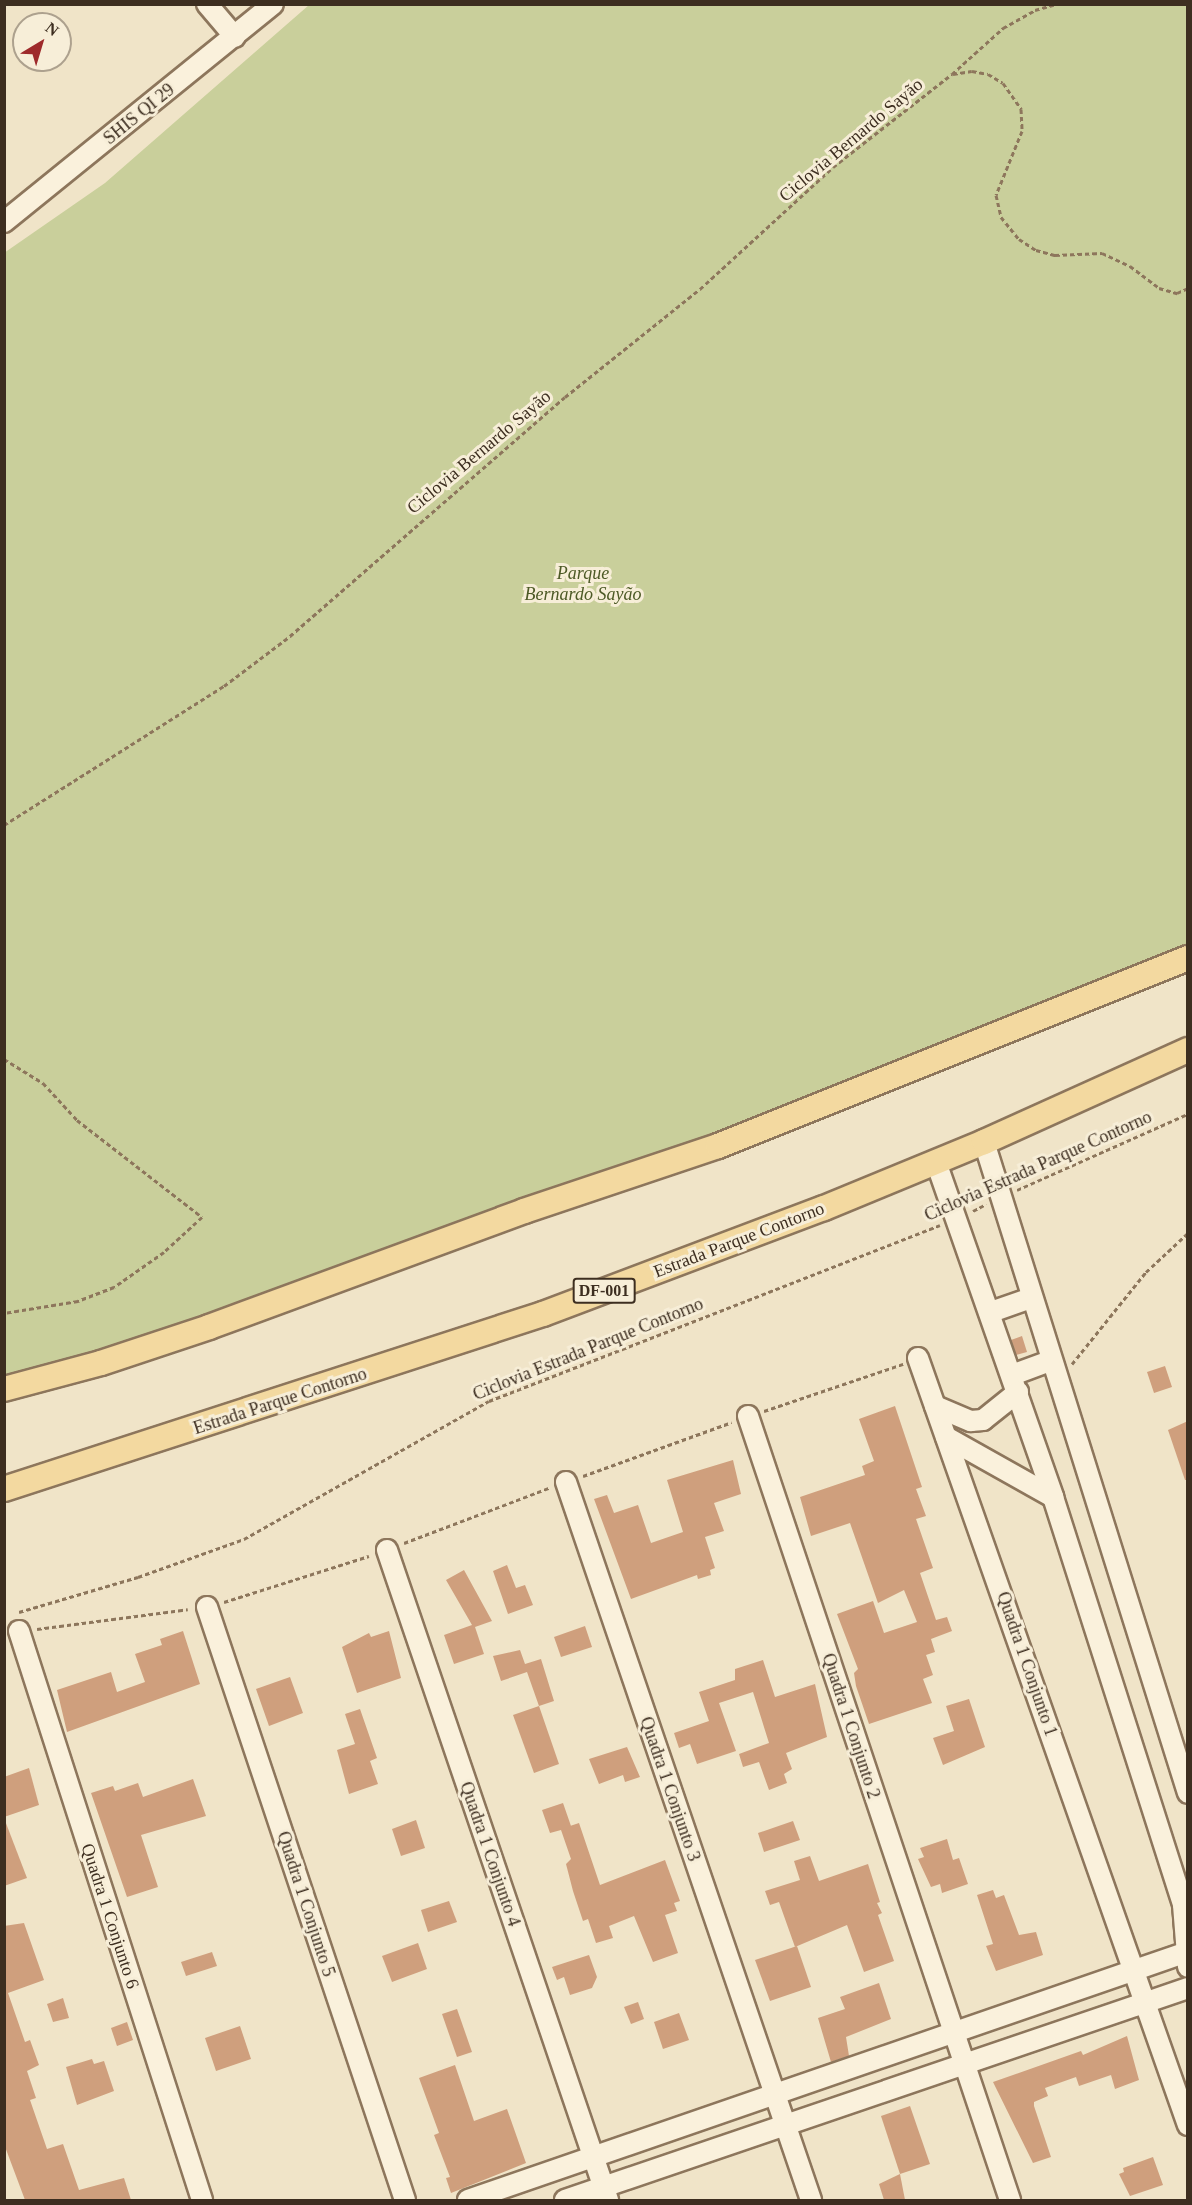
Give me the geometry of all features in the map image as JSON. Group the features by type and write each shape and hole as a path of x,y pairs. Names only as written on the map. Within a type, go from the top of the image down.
{"main road":[{"path":"10,1389 101,1363 209,1328 524,1211 718,1146 1188,958"},
{"name":"Estrada Parque Contorno","path":"4,1489 63,1473 543,1314 936,1162 1188,1050"},
{"path":"4,1470 63,1473"}],"street":[{"path":"207,4 235,37"},
{"name":"SHIS QI 29","path":"4,222 273,4"},
{"path":"984,1142 1056,1382 1188,1793"},
{"path":"468,2200 953,2036 1134,1970 1187,1954 1183,1905 1053,1497 991,1312 936,1162"},
{"path":"991,1312 1031,1298"},
{"name":"Quadra 1 Conjunto 1","path":"918,1358 1188,2125"},
{"path":"936,1406 971,1420 983,1420 1015,1384 1050,1361"},
{"name":"Quadra 1 Conjunto 2","path":"748,1416 953,2036 1010,2200"},
{"path":"946,1437 1053,1497"},
{"name":"Quadra 1 Conjunto 3","path":"566,1482 811,2200"},
{"name":"Quadra 1 Conjunto 4","path":"387,1550 605,2194"},
{"name":"Quadra 1 Conjunto 5","path":"207,1607 405,2200"},
{"name":"Quadra 1 Conjunto 6","path":"18,1622 202,2200"},
{"path":"565,2200 605,2194 963,2063 1188,1988"}],"path":[{"name":"Ciclovia Bernardo Sayão","path":"4,825 224,686 290,636 565,397 700,289 833,167 952,74 1003,28 1035,10 1056,4"},
{"path":"952,74 972,71 988,74 1003,83 1022,109 1022,131 996,195 1001,218 1019,239 1036,250 1055,255 1102,253 1130,266 1159,288 1176,293 1188,288"},
{"path":"4,1059 43,1083 77,1120 202,1217 164,1252 114,1287 78,1301 4,1313"},
{"name":"Ciclovia Estrada Parque Contorno","path":"18,1622 138,1576 244,1539 489,1401 957,1218 1188,1114"},
{"path":"1056,1382 1146,1272 1188,1233"},
{"path":"18,1622 207,1607 304,1580 748,1416 918,1358"}],"green space":[{"name":"Parque Bernardo Sayão","path":"309,5 1187,5 1187,953 907,1084 5,1396 4,253 105,183"}],"building":[{"path":"1022,1336 1027,1352 1016,1355 1011,1340"},
{"path":"1165,1366 1172,1387 1154,1393 1147,1372"},
{"path":"895,1406 922,1487 916,1489 926,1516 916,1519 933,1568 920,1573 936,1620 947,1617 952,1631 931,1639 935,1652 926,1655 933,1675 923,1679 932,1703 869,1724 856,1686 854,1673 858,1669 837,1614 873,1601 884,1633 917,1622 904,1590 878,1603 850,1523 811,1536 800,1497 865,1475 862,1466 874,1461 859,1419"},
{"path":"1188,1421 1188,1480 1185,1480 1168,1430"},
{"path":"733,1460 741,1494 714,1503 724,1531 705,1537 715,1568 710,1570 711,1575 698,1579 697,1575 631,1599 594,1499 607,1495 614,1513 638,1505 651,1543 683,1532 667,1480"},
{"path":"507,1565 516,1588 525,1585 533,1605 508,1614 493,1571"},
{"path":"464,1570 492,1621 475,1627 484,1654 454,1664 444,1635 472,1625 446,1580"},
{"path":"585,1626 592,1647 561,1657 554,1637"},
{"path":"183,1631 200,1684 67,1732 57,1690 111,1672 117,1692 145,1682 135,1654 162,1645 160,1639"},
{"path":"389,1631 401,1678 357,1693 342,1647 369,1633 371,1637"},
{"path":"520,1650 525,1664 541,1659 554,1701 539,1706 527,1672 501,1681 493,1656"},
{"path":"763,1660 775,1697 815,1684 827,1737 786,1753 792,1769 784,1774 787,1783 769,1790 759,1762 743,1767 739,1754 769,1743 753,1692 719,1703 736,1751 697,1764 690,1744 679,1748 674,1733 709,1721 699,1692 735,1680 735,1669"},
{"path":"290,1677 303,1713 269,1726 256,1689"},
{"path":"969,1699 985,1747 943,1765 933,1738 954,1731 946,1706"},
{"path":"539,1706 559,1764 534,1773 513,1715"},
{"path":"360,1709 377,1758 370,1761 378,1784 349,1794 337,1750 355,1744 345,1714"},
{"path":"627,1747 640,1777 625,1782 623,1775 599,1784 589,1759"},
{"path":"29,1768 39,1805 4,1817 4,1777"},
{"path":"193,1779 206,1816 141,1835 158,1887 127,1897 91,1793 113,1786 115,1791 138,1783 143,1797"},
{"path":"563,1803 571,1826 579,1823 600,1885 665,1860 680,1901 674,1903 677,1911 665,1915 678,1953 653,1962 634,1916 609,1926 613,1938 596,1943 588,1919 583,1921 573,1891 566,1864 571,1859 561,1830 550,1833 542,1810"},
{"path":"4,1818 27,1878 4,1886"},
{"path":"416,1820 425,1848 401,1856 392,1829"},
{"path":"793,1821 800,1840 764,1852 758,1833"},
{"path":"947,1839 953,1860 959,1858 968,1884 942,1893 940,1884 931,1887 918,1859 924,1857 920,1848"},
{"path":"810,1856 819,1881 868,1864 880,1902 877,1903 882,1913 878,1915 894,1961 864,1972 847,1925 795,1947 779,1902 770,1905 765,1891 800,1880 794,1861"},
{"path":"993,1890 996,1898 1004,1895 1019,1935 1036,1932 1043,1955 996,1971 986,1946 993,1944 977,1895"},
{"path":"449,1901 457,1922 428,1932 421,1910"},
{"path":"24,1923 44,1980 8,1993 25,2042 30,2040 39,2065 27,2071 36,2098 30,2100 47,2149 63,2144 79,2190 124,2178 131,2200 25,2200 4,2144 4,1926"},
{"path":"418,1943 427,1969 392,1982 382,1956"},
{"path":"797,1946 811,1987 770,2001 755,1960"},
{"path":"212,1952 217,1966 186,1976 181,1962"},
{"path":"589,1955 597,1977 592,1988 570,1995 564,1977 557,1980 552,1967"},
{"path":"879,1983 891,2019 846,2037 849,2056 831,2062 818,2018 845,2009 840,1997"},
{"path":"63,1998 69,2018 53,2022 47,2004"},
{"path":"638,2002 644,2019 631,2024 624,2007"},
{"path":"457,2009 472,2052 457,2057 442,2014"},
{"path":"679,2013 689,2040 663,2049 654,2022"},
{"path":"127,2022 133,2040 117,2046 111,2028"},
{"path":"240,2026 251,2059 216,2071 205,2038"},
{"path":"1127,2036 1139,2080 1115,2089 1111,2075 1079,2086 1076,2077 1045,2088 1048,2096 1034,2102 1034,2106 1051,2157 1033,2163 993,2082 1081,2051 1083,2055"},
{"path":"92,2059 94,2064 104,2061 114,2091 77,2105 66,2067"},
{"path":"455,2065 474,2121 507,2109 526,2163 451,2193 446,2178 450,2177 434,2135 439,2133 419,2078"},
{"path":"910,2106 930,2164 900,2174 881,2116"},
{"path":"1153,2157 1163,2185 1130,2196 1119,2174 1124,2172 1123,2168"},
{"path":"900,2174 905,2200 884,2200 879,2184"}]}
